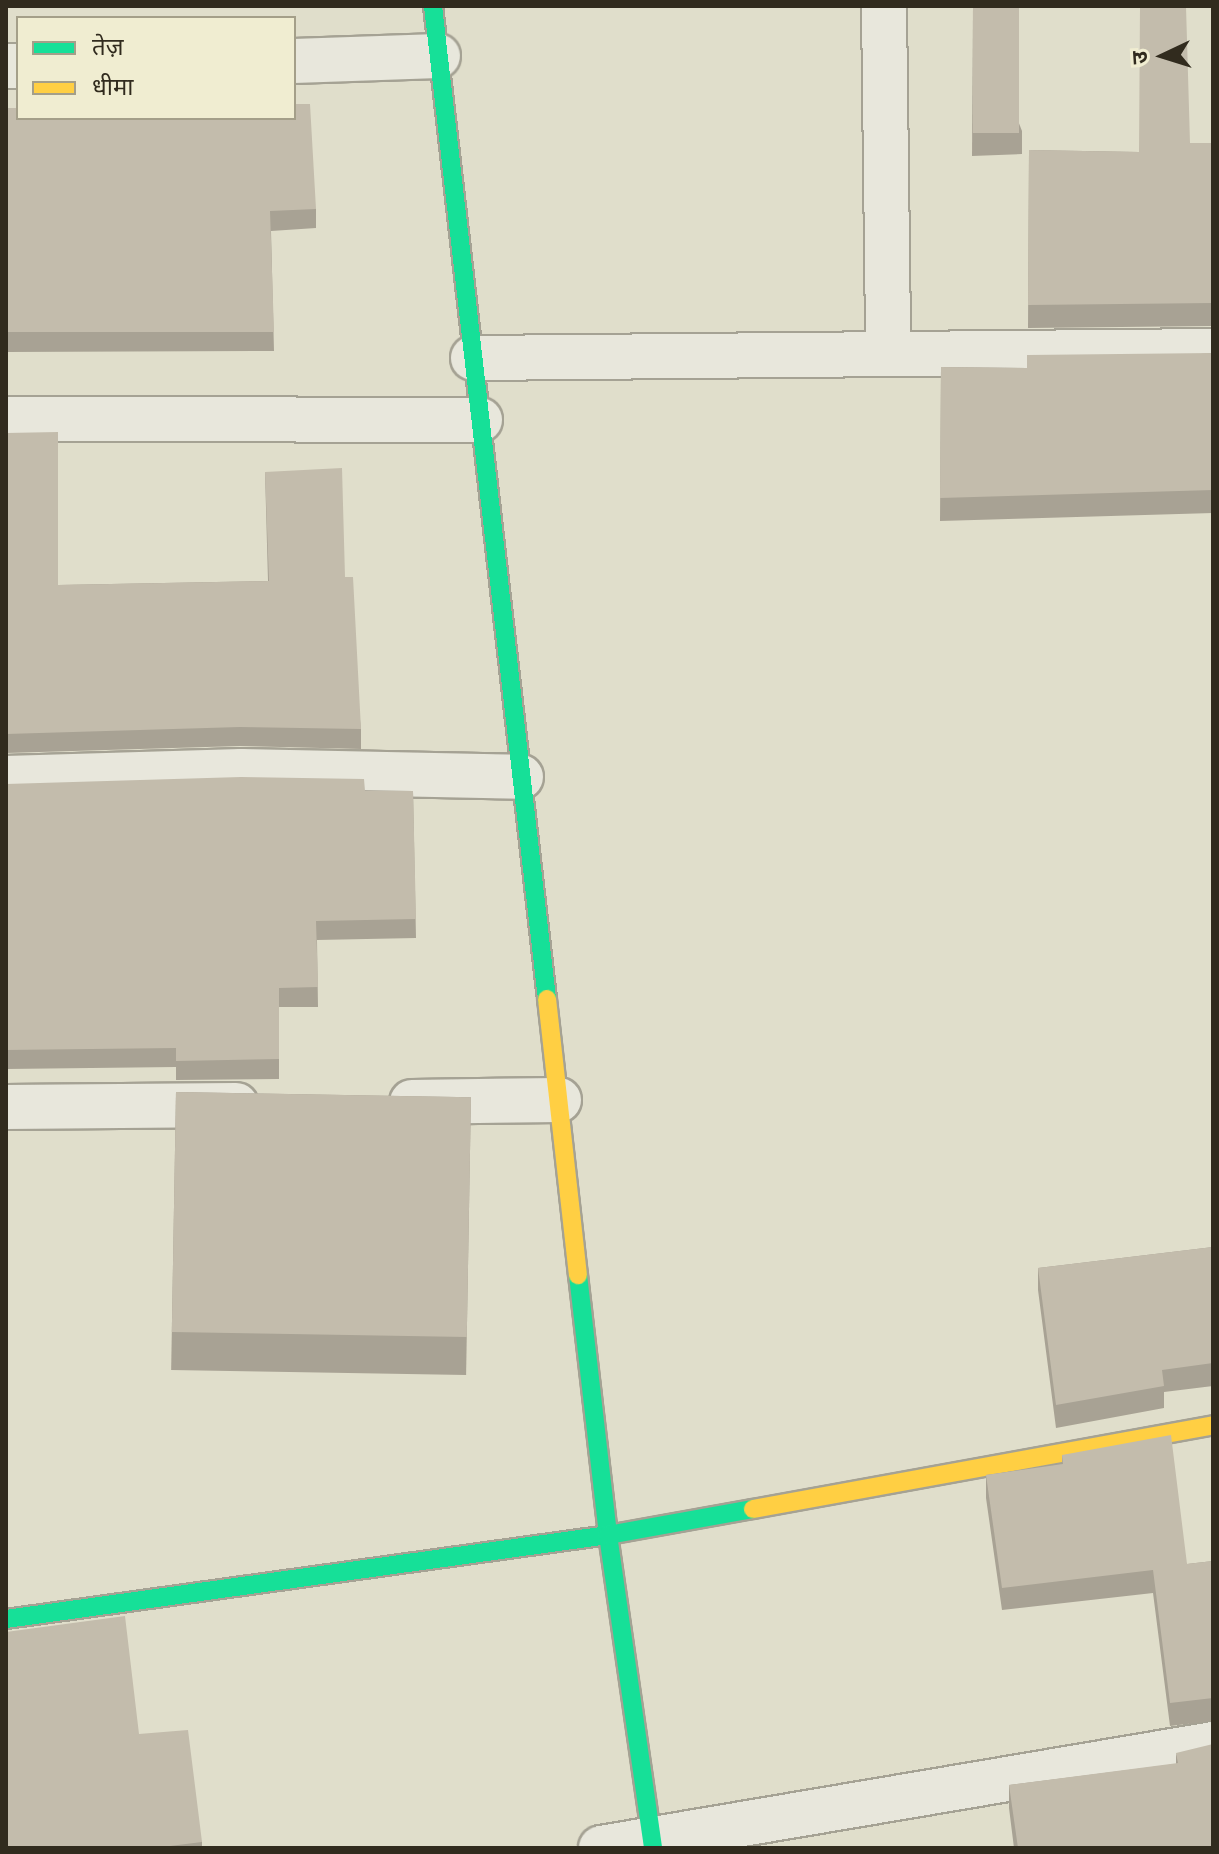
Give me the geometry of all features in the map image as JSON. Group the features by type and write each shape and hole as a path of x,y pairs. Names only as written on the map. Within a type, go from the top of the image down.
{"street":[{"path":"433,6 608,1535 653,1844"},
{"path":"884,6 888,354"},
{"path":"296,61 438,56"},
{"path":"473,358 1213,351"},
{"path":"6,419 480,420"},
{"path":"6,778 241,771 521,777"},
{"path":"373,1103 559,1100"},
{"path":"6,1107 280,1105"},
{"path":"6,1619 608,1535 1213,1425"},
{"path":"601,1848 653,1844 1213,1744"}],"building":[{"path":"973,6 1019,6 1019,133 973,133"},
{"path":"1140,6 1186,6 1190,143 1213,143 1213,303 1028,305 1029,150 1139,152"},
{"path":"296,104 310,104 316,209 270,211 274,332 6,332 6,108 16,108 16,120 296,120"},
{"path":"1213,353 1213,490 940,498 941,367 1027,368 1027,355"},
{"path":"58,432 58,585 269,581 265,472 342,468 345,577 353,577 361,729 240,727 6,734 6,433"},
{"path":"241,777 364,779 365,791 413,791 416,919 316,921 318,987 279,988 279,1059 176,1061 176,1048 6,1050 6,784"},
{"path":"176,1092 471,1097 467,1337 172,1332"},
{"path":"1213,1247 1213,1363 1162,1370 1164,1386 1056,1405 1038,1268"},
{"path":"1171,1435 1187,1564 1213,1561 1213,1698 1170,1703 1153,1570 1002,1588 986,1475 1063,1464 1062,1455"},
{"path":"125,1616 139,1734 188,1730 202,1842 154,1848 6,1848 6,1632"},
{"path":"1213,1744 1213,1848 1018,1848 1009,1785 1178,1763 1176,1753"}],"traffic: fast":[{"path":"433,6 547,999"},
{"path":"578,1275 608,1535 653,1848"},
{"path":"6,1619 608,1535 753,1509"}],"traffic: slow":[{"path":"547,999 578,1275"},
{"path":"753,1509 1213,1425"}]}
